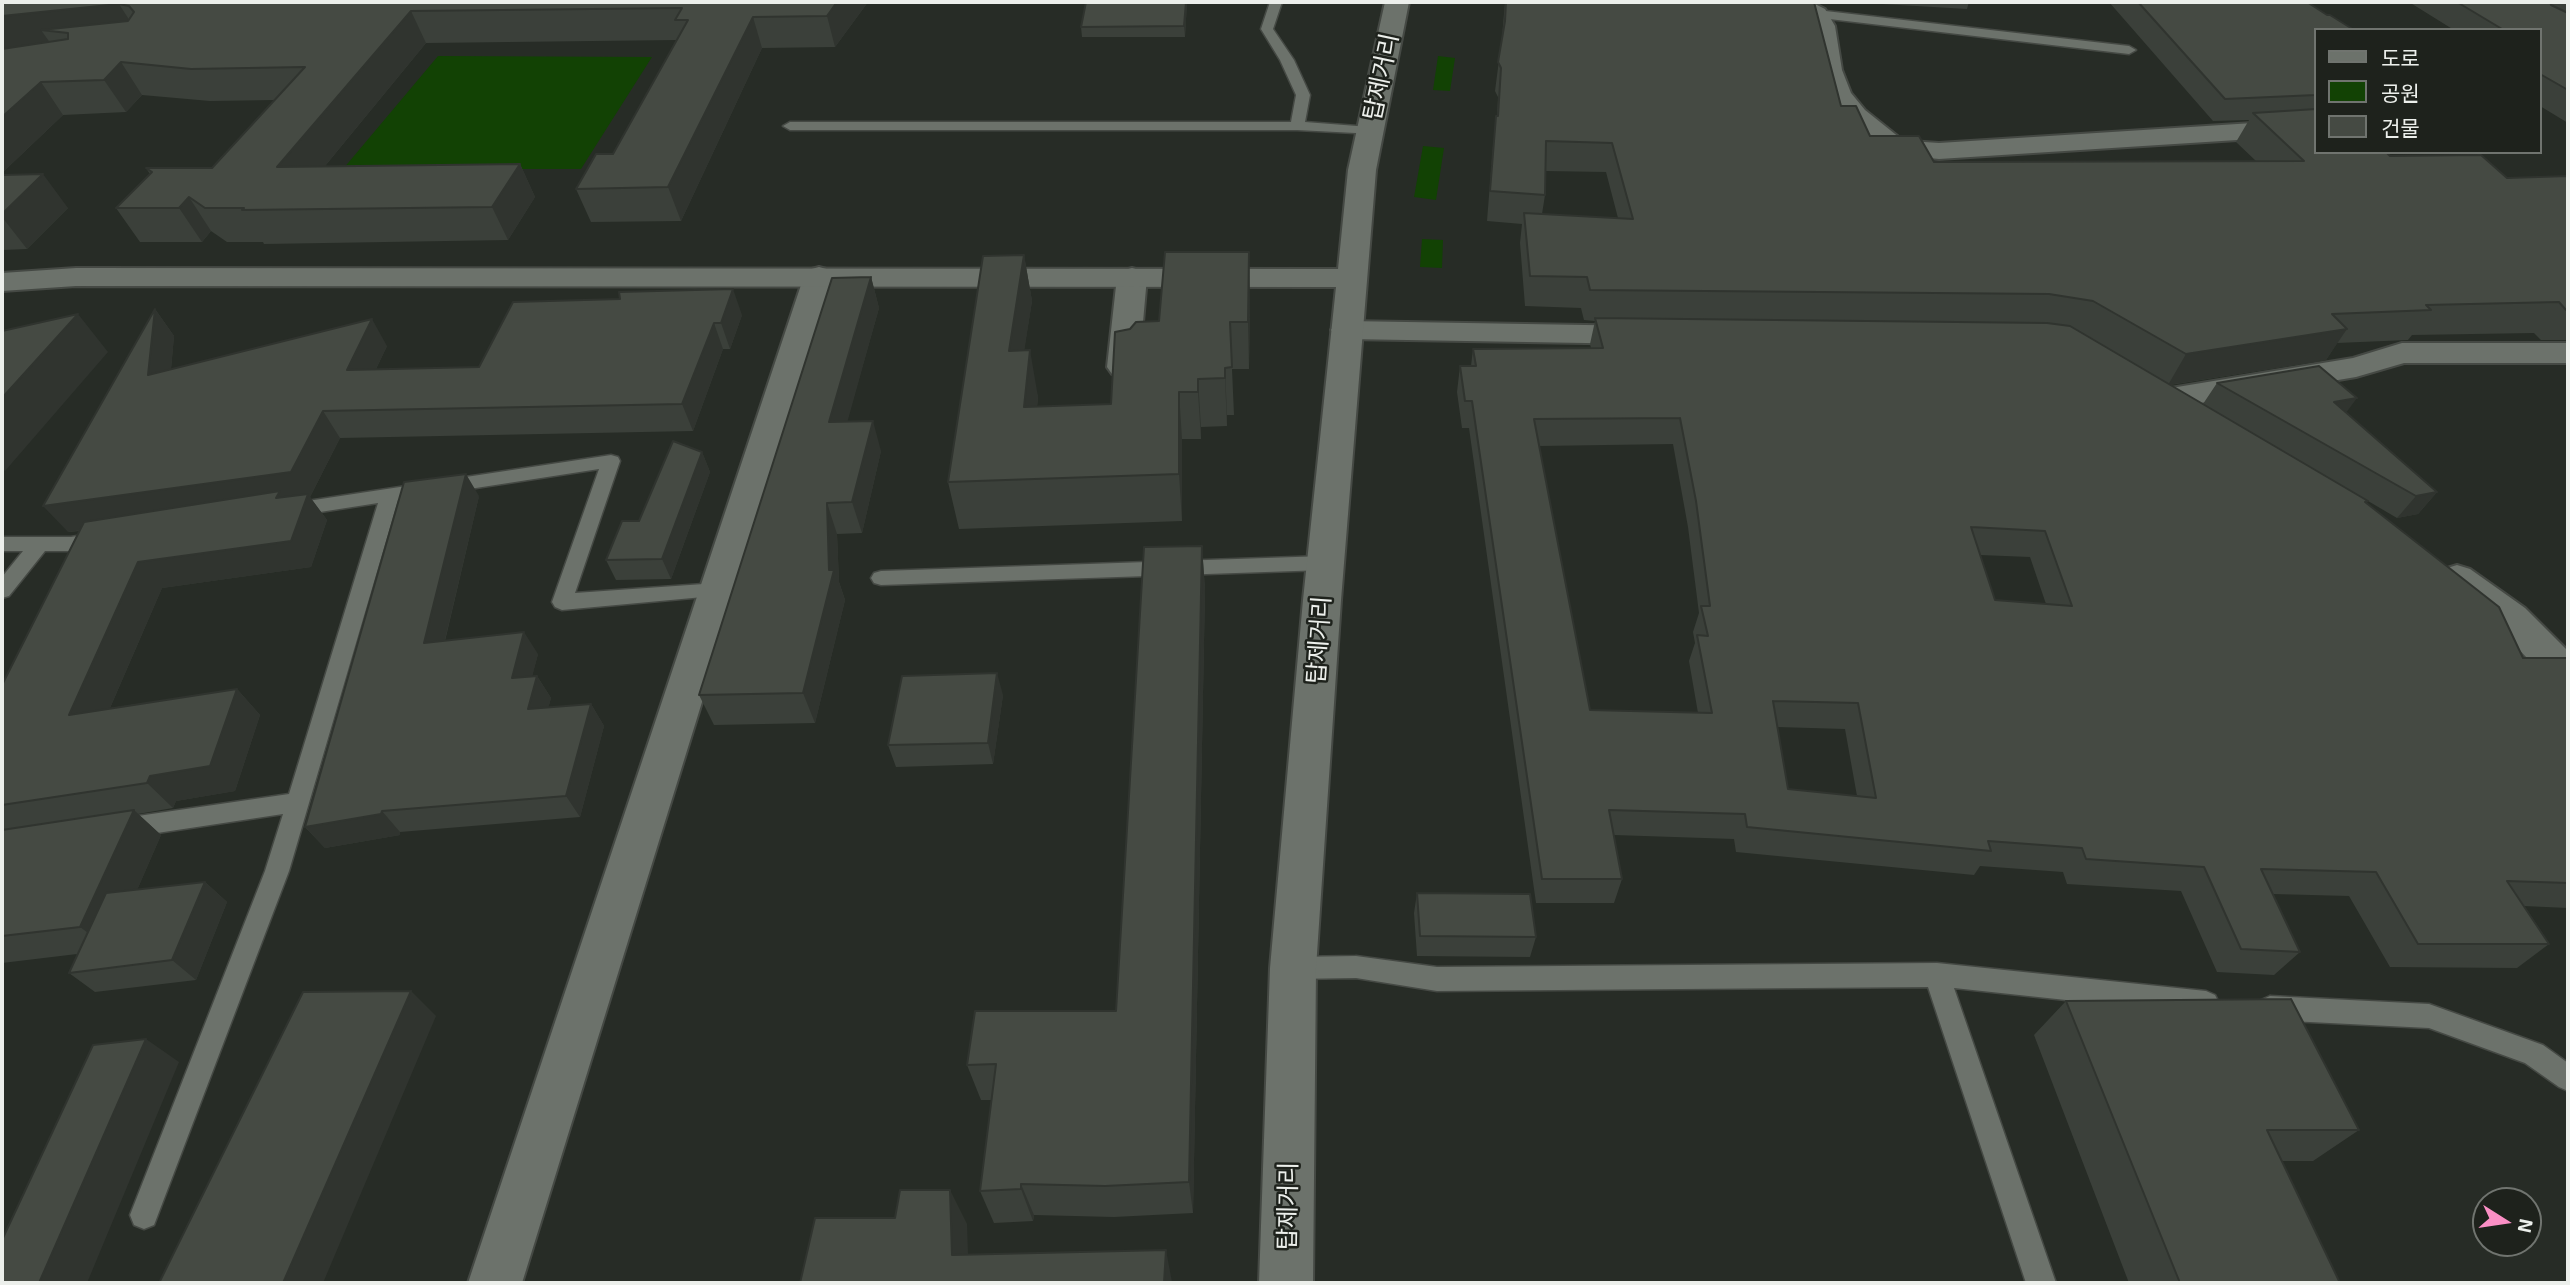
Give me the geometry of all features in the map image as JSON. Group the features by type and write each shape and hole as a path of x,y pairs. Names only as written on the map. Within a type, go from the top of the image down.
{"street":[{"name":"탑제거리","path":"1286,1283 1293,968 1325,563 1362,170 1396,2"},
{"path":"1794,2 1817,14 1823,26 1830,70 1839,95 1856,116 1891,144 1909,149 1939,151 2314,127"},
{"path":"2162,137 2186,164"},
{"path":"495,1283 819,276"},
{"path":"2,282 76,277 1351,278"},
{"path":"1124,367 1132,277"},
{"path":"1348,330 1676,335"},
{"path":"2198,420 2153,392 2356,367 2402,354 2568,353"},
{"path":"2435,562 2512,618 2568,676"}],"lane":[{"path":"1276,2 1268,29 1287,60 1303,95 1297,126"},
{"path":"1817,14 2129,51"},
{"path":"790,126 1297,126 1370,131"},
{"path":"270,513 611,461 562,602 718,590"},
{"path":"144,1215 277,871 390,495"},
{"path":"2,544 71,544 124,536"},
{"path":"2,591 40,544"},
{"path":"881,578 1325,563"},
{"path":"96,832 298,802"},
{"path":"1293,968 1356,967 1437,979 1937,975 2239,1006 2429,1016 2534,1054 2568,1078"},
{"path":"1937,975 2041,1283"}],"green space":[{"path":"438,56 652,57 581,169 343,169"},
{"path":"1438,56 1455,58 1450,91 1433,90"},
{"path":"1423,146 1444,148 1436,200 1414,197"},
{"path":"1422,239 1443,240 1442,268 1420,267"}],"building":[{"path":"2,2 837,2 827,16 753,17 668,187 576,189 596,154 613,154 688,20 675,20 682,8 411,11 277,167 520,164 492,207 242,210 244,208 205,208 189,197 179,208 116,208 152,172 146,168 212,168 305,67 191,69 121,62 104,80 41,82 2,117 2,49 68,39 68,33 41,30 128,21 134,12 129,6 119,4 2,16"},
{"path":"1086,2 1186,2 1184,26 1081,27"},
{"path":"1506,2 1814,2 1841,106 1856,106 1870,136 1919,136 1934,162 2304,161 2253,113 2314,109 2314,154 2481,155 2507,178 2568,176 2568,310 2559,302 2426,305 2431,310 2332,314 2347,329 2186,354 2093,301 2049,294 1590,290 1587,277 1530,276 1524,213 1633,219 1612,143 1546,141 1545,195 1490,191 1501,68 1498,62"},
{"path":"2138,2 2307,2 2351,28 2314,28 2314,95 2225,99"},
{"path":"2457,2 2550,2 2568,13 2568,90 2542,75 2542,28 2500,28"},
{"path":"43,174 2,214 2,175"},
{"path":"1165,252 1249,252 1248,322 1230,322 1232,367 1225,368 1225,378 1198,379 1198,392 1179,392 1179,474 948,482 983,256 1024,255 1009,351 1030,350 1024,407 1111,404 1115,332 1130,329 1136,322 1159,321"},
{"path":"871,277 829,422 873,421 852,502 827,503 829,570 834,570 803,693 699,695 832,278"},
{"path":"733,289 721,323 714,323 682,404 323,411 291,472 43,506 155,309 148,375 372,319 347,370 479,367 513,302 620,299 619,292"},
{"path":"78,314 2,398 2,331"},
{"path":"1595,318 2047,323 2070,326 2368,501 2365,502 2499,607 2523,658 2568,658 2568,883 2507,881 2549,944 2418,944 2376,872 2261,869 2300,952 2241,949 2204,867 2086,859 2082,848 1988,841 1991,851 1747,827 1745,814 1609,810 1622,879 1542,879 1472,401 1465,401 1460,366 1476,366 1473,349 1603,348","holes":["1680,418 1696,501 1710,606 1701,606 1708,636 1697,635 1712,713 1590,710 1534,419","1971,527 2045,531 2072,606 1995,600","1773,701 1858,703 1876,798 1788,789"]},
{"path":"2319,366 2357,398 2334,402 2437,492 2416,496 2217,383"},
{"path":"673,441 702,452 662,559 606,560 622,521 639,521"},
{"path":"466,474 424,643 524,632 512,678 537,676 528,709 591,704 566,796 382,811 381,814 305,827 404,482"},
{"path":"280,491 276,498 308,494 291,541 138,562 69,715 237,689 210,766 150,776 147,783 2,805 2,685 84,522"},
{"path":"1202,546 1189,1182 1105,1186 1021,1184 1021,1189 980,1191 996,1064 967,1065 975,1011 1116,1011 1144,547"},
{"path":"997,673 988,743 888,745 902,676"},
{"path":"134,810 80,927 2,936 2,830"},
{"path":"205,882 172,960 69,973 106,893"},
{"path":"1417,893 1530,894 1536,937 1420,936"},
{"path":"411,991 283,1283 159,1283 303,992"},
{"path":"2291,999 2359,1130 2267,1130 2340,1283 2180,1283 2066,1001"},
{"path":"146,1039 39,1283 2,1283 2,1240 93,1045"},
{"path":"900,1190 950,1190 952,1255 1166,1250 1164,1283 800,1283 815,1218 895,1218"}]}
